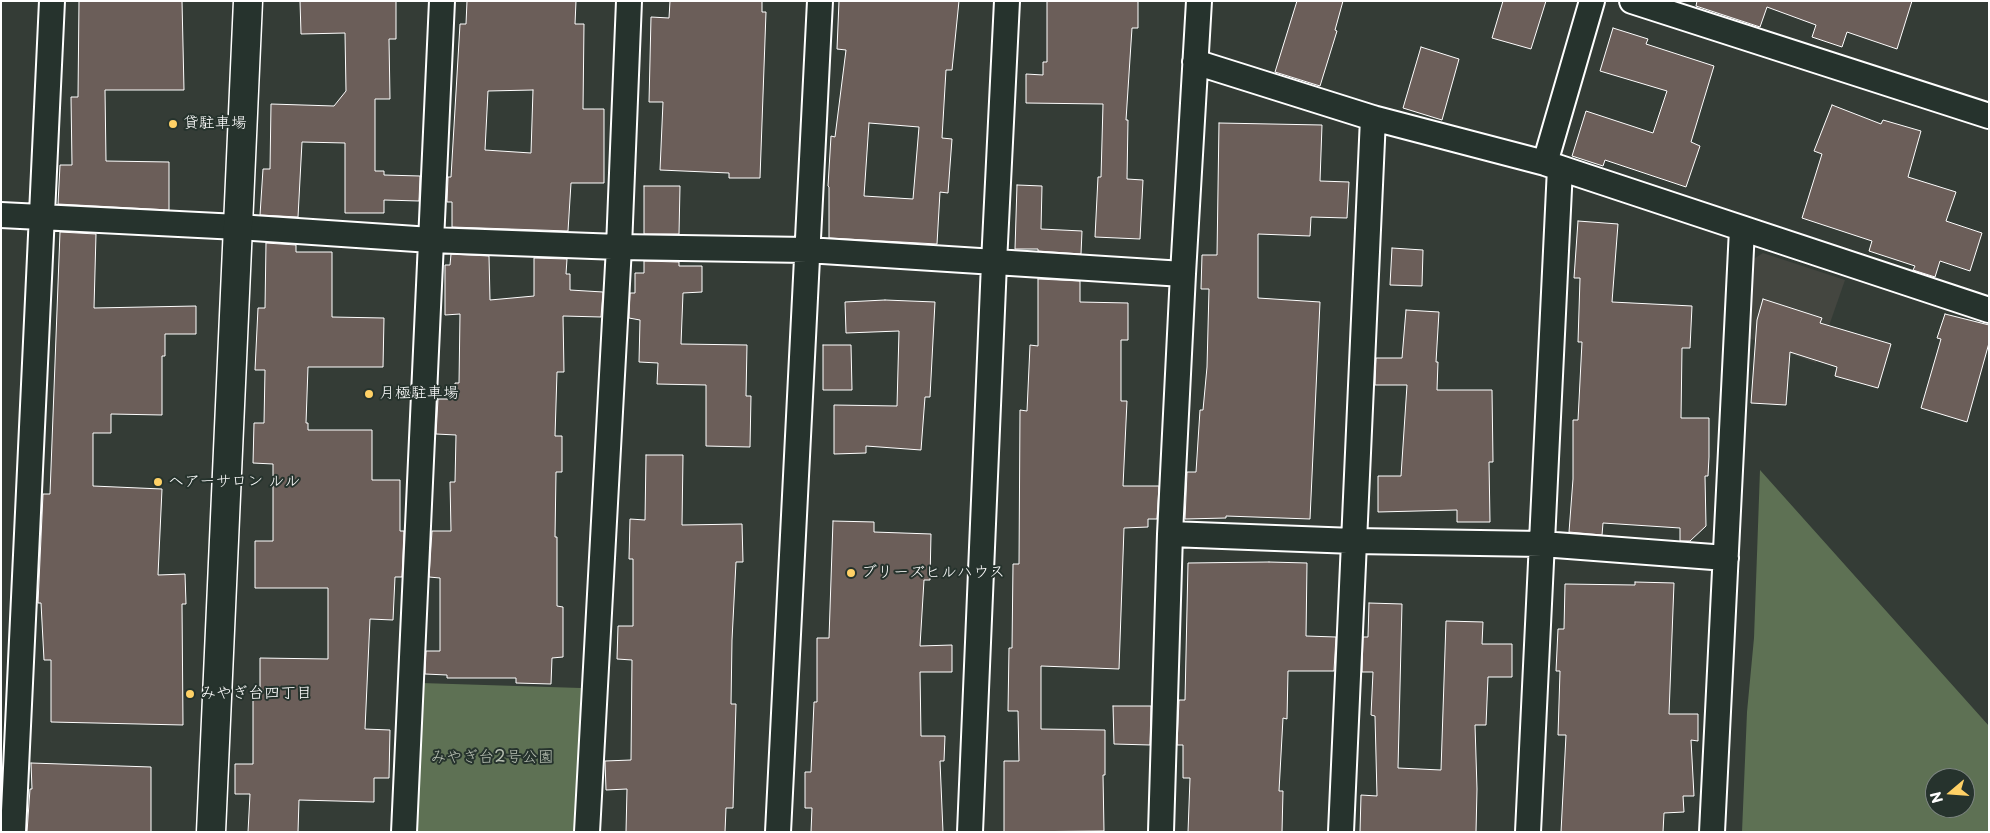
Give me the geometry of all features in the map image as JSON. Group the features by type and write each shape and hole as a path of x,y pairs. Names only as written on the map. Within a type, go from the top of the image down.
{"street":[{"path":"13,832 52,1"},
{"path":"211,832 248,1"},
{"path":"404,832 442,1"},
{"path":"587,832 619,247 629,1"},
{"path":"778,832 820,1"},
{"path":"970,832 1007,1"},
{"path":"1161,832 1170,534 1182,274 1199,1"},
{"path":"1528,832 1542,544 1552,166 1592,1"},
{"path":"1632,1 1989,116"},
{"path":"1195,62 1373,118 1552,166 1989,310"},
{"path":"1342,832 1373,118"},
{"path":"1,216 238,227 431,240 619,247 807,250 1182,274"},
{"path":"1712,832 1742,229"},
{"path":"1170,534 1354,541 1542,544 1726,558"}],"shaded area":[{"path":"1763,253 1845,280 1816,363 1748,338 1744,265"}],"green space":[{"path":"1760,470 1989,726 1989,832 1742,832 1747,712 1754,638"},
{"name":"みやぎ台2号公園","path":"421,683 581,688 576,832 416,832"}],"building":[{"path":"79,1 182,1 184,90 105,90 106,161 169,162 169,210 58,204 60,165 72,165 71,97 78,97"},
{"path":"300,1 396,1 396,39 389,39 390,99 375,99 375,171 384,171 384,175 420,176 419,201 384,200 384,213 345,213 345,143 302,142 298,217 260,215 263,169 270,169 271,104 334,106 346,91 345,33 301,34"},
{"path":"467,1 576,1 575,24 584,24 583,109 604,109 604,183 571,183 568,231 452,227 452,202 447,202 448,177 451,177 460,24 466,24","holes":["533,90 531,153 485,150 488,91"]},
{"path":"670,1 762,1 762,12 766,12 760,178 729,178 729,173 660,170 663,102 649,102 651,17 669,18"},
{"path":"839,1 959,1 952,70 946,70 942,138 952,139 948,193 940,192 937,244 829,238 828,186 831,136 835,137 846,50 837,49","holes":["869,123 919,127 913,199 864,196"]},
{"path":"1047,1 1138,1 1138,28 1132,28 1126,120 1128,120 1127,179 1143,180 1140,239 1095,237 1098,177 1101,177 1103,104 1026,103 1026,74 1043,75 1043,62 1047,62"},
{"path":"1297,1 1343,1 1335,30 1337,31 1320,86 1275,72"},
{"path":"1503,1 1546,1 1531,49 1492,38"},
{"path":"1697,1 1912,1 1897,49 1847,32 1842,47 1812,37 1816,25 1767,7 1760,27 1696,6"},
{"path":"1613,28 1648,39 1646,44 1714,66 1691,142 1700,146 1686,187 1605,160 1603,166 1572,156 1586,111 1653,133 1667,91 1600,71"},
{"path":"1421,47 1459,59 1442,120 1403,108"},
{"path":"1832,105 1881,124 1883,120 1921,131 1908,177 1956,192 1946,221 1982,233 1970,271 1940,261 1935,277 1913,270 1915,266 1869,251 1872,241 1802,218 1822,154 1814,151"},
{"path":"1219,123 1322,125 1320,181 1349,182 1347,218 1311,217 1310,236 1258,234 1258,298 1320,302 1310,519 1226,516 1226,518 1185,519 1187,472 1196,472 1200,410 1203,410 1207,367 1209,289 1201,289 1202,255 1217,255"},
{"path":"1017,185 1042,186 1041,229 1082,231 1081,254 1038,251 1038,249 1015,249"},
{"path":"644,186 680,186 679,234 644,234"},
{"path":"1578,221 1618,224 1612,302 1692,306 1690,348 1682,348 1681,418 1709,418 1709,457 1708,476 1705,476 1706,526 1690,541 1680,541 1680,528 1603,523 1602,535 1569,532 1573,479 1573,420 1578,420 1582,342 1578,342 1580,278 1574,278"},
{"path":"60,232 96,234 94,308 196,306 196,334 165,334 165,356 162,356 162,415 111,414 111,433 93,433 93,486 162,489 158,575 185,574 186,604 182,604 183,725 51,722 51,660 44,660 41,603 38,603 43,494 50,494"},
{"path":"266,243 296,245 296,252 332,252 332,317 384,318 383,367 308,367 306,423 308,423 308,430 372,430 372,480 400,480 400,531 404,531 402,577 395,577 393,620 370,619 365,729 390,730 389,778 374,778 374,802 299,800 298,832 248,832 250,794 235,794 235,764 253,764 253,694 260,694 260,658 328,659 328,588 255,588 255,541 273,541 273,464 253,463 254,423 264,423 265,370 255,370 258,308 265,308"},
{"path":"1392,248 1423,250 1422,286 1390,285"},
{"path":"451,254 489,256 490,300 534,296 534,258 567,259 566,274 570,274 570,290 603,292 601,317 563,316 564,372 557,372 555,436 562,436 562,472 556,472 555,537 557,537 557,606 563,607 563,657 552,658 551,684 516,683 516,678 447,678 447,675 425,674 426,651 440,651 440,578 429,577 432,531 451,531 450,482 455,482 456,435 436,434 438,399 455,399 455,383 459,383 460,314 445,315 445,265 450,265"},
{"path":"644,261 679,262 679,266 702,266 702,292 683,293 681,344 747,345 746,396 751,396 750,447 706,446 706,385 657,384 658,363 639,362 640,320 629,318 630,293 635,293 635,273 644,273"},
{"path":"1038,279 1080,281 1080,302 1128,303 1128,340 1121,340 1121,401 1127,401 1123,486 1159,486 1157,519 1148,519 1148,527 1124,528 1119,669 1041,666 1041,729 1105,730 1105,775 1103,775 1104,831 1004,832 1004,761 1019,761 1018,711 1008,711 1009,648 1012,648 1013,564 1019,564 1020,410 1027,411 1030,345 1038,346"},
{"path":"1763,299 1822,318 1820,323 1891,344 1878,388 1835,376 1837,367 1790,352 1786,405 1751,403 1757,320"},
{"path":"885,300 935,302 930,397 925,397 921,450 866,446 866,453 834,454 834,405 897,406 899,331 846,333 845,302"},
{"path":"1406,310 1439,312 1436,362 1438,362 1437,390 1492,390 1493,462 1489,462 1490,522 1457,522 1457,510 1378,512 1378,476 1401,476 1407,385 1375,385 1376,358 1402,358"},
{"path":"1945,314 1989,325 1989,343 1967,422 1921,408 1941,339 1937,338"},
{"path":"823,345 851,345 852,390 823,390"},
{"path":"646,455 683,455 682,525 742,524 743,562 736,562 732,640 731,704 736,704 733,808 726,808 725,832 626,832 627,789 606,790 605,761 631,760 632,660 617,659 618,626 633,626 633,559 629,559 630,519 645,520"},
{"path":"833,521 874,522 874,532 931,534 930,580 924,580 920,646 952,645 952,672 920,672 921,736 945,736 944,761 940,761 943,832 811,832 812,808 805,808 805,772 811,772 814,702 817,702 817,638 829,638"},
{"path":"1188,563 1307,563 1306,636 1336,637 1334,671 1288,671 1287,719 1283,718 1279,791 1283,791 1282,832 1188,832 1190,778 1183,778 1183,745 1177,745 1179,700 1185,700"},
{"path":"1635,582 1674,583 1669,714 1698,714 1698,741 1691,740 1694,796 1683,796 1684,812 1664,813 1663,832 1561,832 1566,735 1558,735 1560,671 1556,671 1558,629 1564,629 1565,584 1635,585"},
{"path":"1369,603 1402,604 1398,768 1441,770 1446,621 1483,622 1482,644 1512,644 1512,677 1488,677 1486,725 1475,725 1476,832 1360,832 1361,795 1377,796 1375,716 1371,715 1373,672 1362,672 1363,637 1368,637"},
{"path":"1113,706 1151,706 1150,745 1114,744"},
{"path":"31,763 151,767 151,832 27,832 30,789 32,789"}],"place":[{"name":"貸駐車場","path":"173,124"},
{"name":"月極駐車場","path":"369,394"},
{"name":"ヘアーサロン ルル","path":"158,482"},
{"name":"ブリーズヒルハウス","path":"851,573"},
{"name":"みやぎ台四丁目","path":"190,694"}]}
